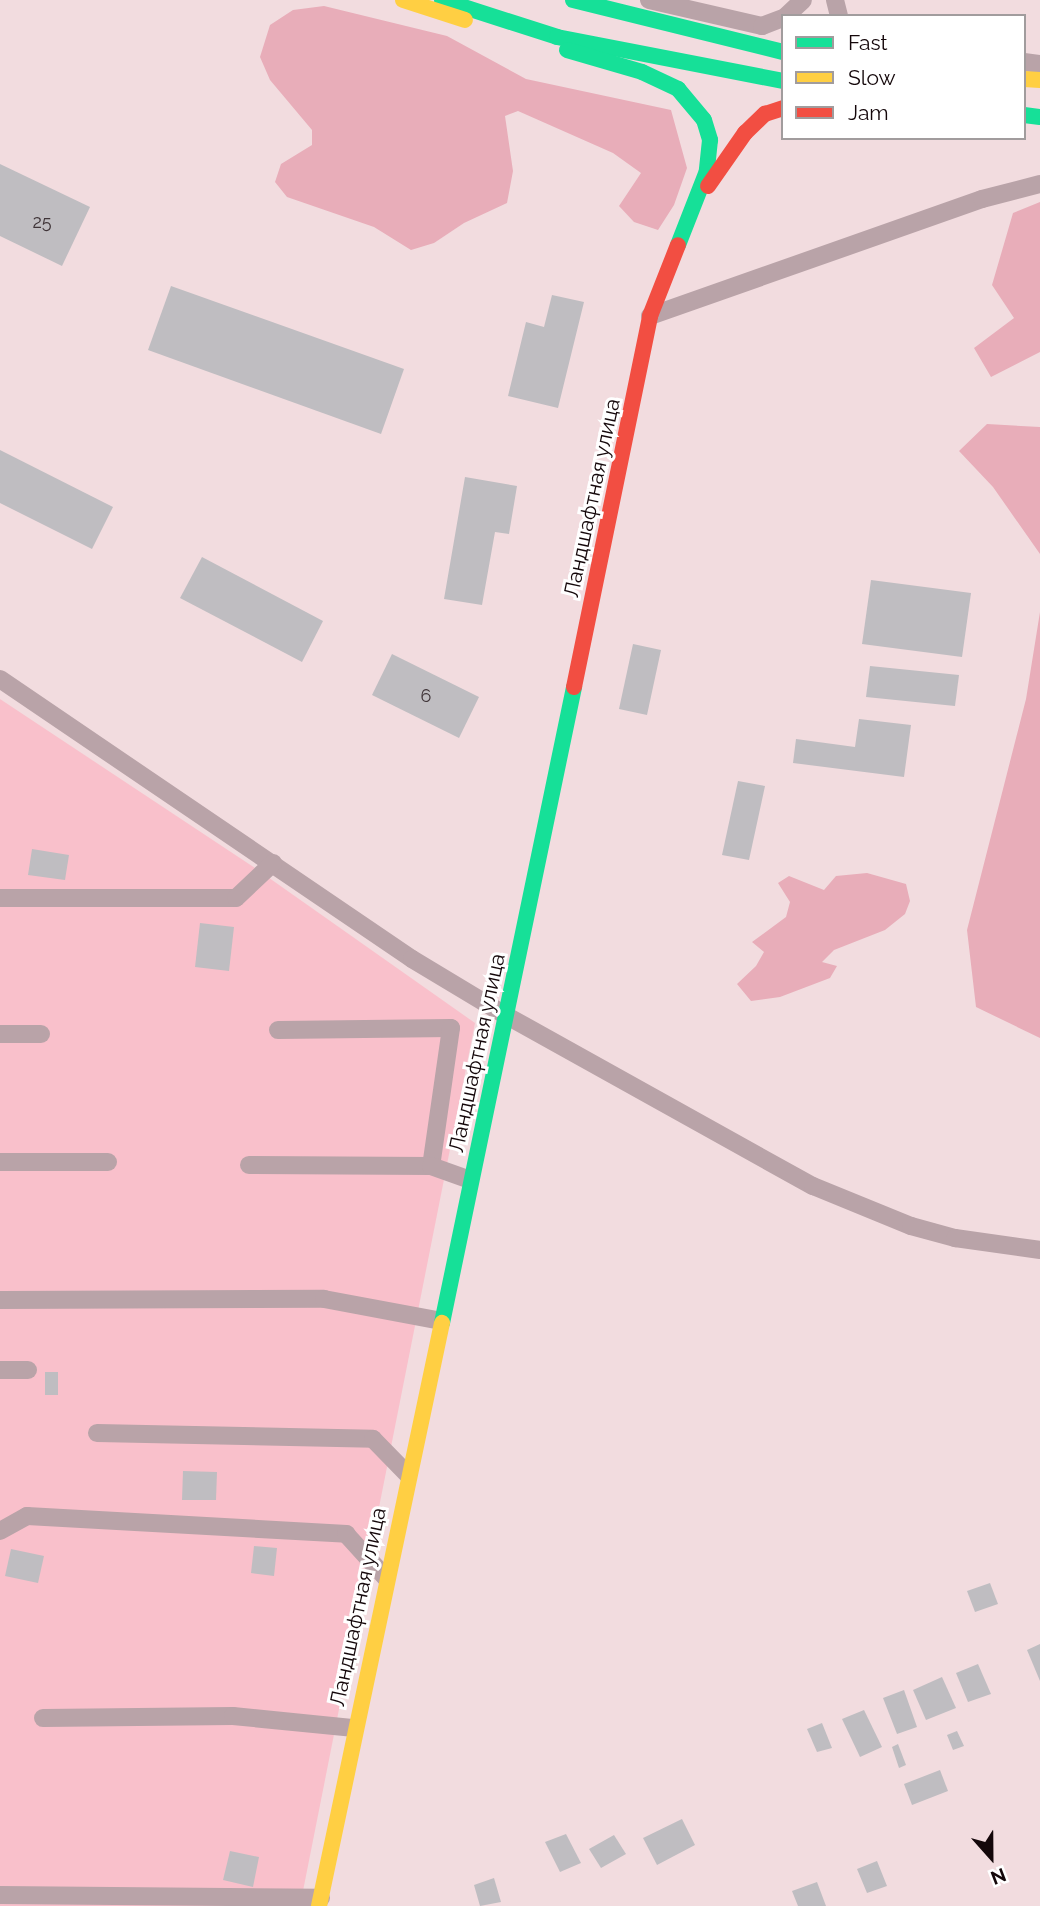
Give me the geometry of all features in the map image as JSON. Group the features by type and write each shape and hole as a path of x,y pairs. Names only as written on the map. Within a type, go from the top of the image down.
{"street":[{"path":"403,0 642,72 678,89 704,120 710,140 706,172 692,214"},
{"path":"442,0 557,37 781,81"},
{"path":"573,0 781,52"},
{"path":"649,0 762,26 781,18"},
{"path":"787,14 803,0"},
{"path":"692,214 745,132 765,114 781,109"},
{"path":"650,316 982,199 1040,184"},
{"name":"Ландшафтная улица","path":"320,1902 354,1728 507,1016 650,316 692,214"},
{"path":"0,679 412,959 507,1016 800,1179 852,1204 955,1238 1040,1250"},
{"path":"0,898 236,898 273,863"},
{"path":"278,1030 451,1028 431,1166"},
{"path":"0,1034 41,1034"},
{"path":"0,1162 108,1162"},
{"path":"248,1165 431,1166 470,1180"},
{"path":"0,1300 324,1300 441,1321"},
{"path":"0,1370 28,1370"},
{"path":"97,1433 373,1439 408,1475"},
{"path":"0,1531 27,1516 346,1534 386,1578"},
{"path":"43,1718 233,1716 354,1728"},
{"path":"0,1895 320,1902"}],"shaded area":[{"path":"324,6 447,36 526,79 671,110 687,168 674,205 658,230 634,222 619,206 641,173 613,153 518,111 505,116 513,171 507,203 464,223 434,243 411,250 374,227 287,197 275,182 281,164 312,145 312,130 270,80 260,57 270,25 293,10"},
{"path":"1040,202 1040,352 991,377 974,348 1014,318 992,285 1013,213"},
{"path":"987,424 1040,427 1040,554 993,487 959,451"},
{"path":"1040,612 1040,1038 976,1007 967,930 1026,699"},
{"path":"0,699 255,868 475,1023 300,1906 0,1906"},
{"path":"867,873 906,884 910,901 905,914 885,930 834,950 822,962 837,966 830,978 780,997 751,1001 737,984 756,966 764,952 752,942 786,917 790,902 778,883 789,876 824,890 836,876"}],"building":[{"path":"0,164 90,207 62,266 0,236"},
{"path":"171,286 404,369 381,434 148,350"},
{"path":"552,295 584,302 558,408 508,396 526,322 544,327"},
{"path":"0,450 113,507 92,549 0,503"},
{"path":"465,477 517,486 509,534 495,532 482,605 444,599"},
{"path":"202,557 323,621 302,662 180,598"},
{"path":"871,580 971,593 962,657 862,644"},
{"path":"633,644 661,650 647,715 619,709"},
{"path":"392,654 479,697 459,738 372,695"},
{"path":"870,666 959,675 955,706 866,697"},
{"path":"859,719 911,725 904,777 793,763 796,739 855,747"},
{"path":"738,781 765,786 749,860 722,855"},
{"path":"32,849 69,855 65,880 28,875"},
{"path":"200,923 234,927 229,971 195,967"},
{"path":"45,1372 58,1372 58,1395 45,1395"},
{"path":"183,1471 217,1472 216,1500 182,1500"},
{"path":"254,1546 277,1548 274,1576 251,1573"},
{"path":"11,1549 44,1556 38,1583 5,1576"},
{"path":"990,1583 998,1604 975,1612 967,1591"},
{"path":"1040,1644 1040,1681 1027,1650"},
{"path":"978,1664 991,1694 968,1702 956,1673"},
{"path":"942,1677 956,1708 926,1720 913,1690"},
{"path":"904,1690 917,1727 897,1734 883,1698"},
{"path":"864,1710 882,1747 860,1757 842,1719"},
{"path":"822,1723 832,1748 817,1752 807,1729"},
{"path":"957,1731 964,1746 953,1750 947,1735"},
{"path":"898,1744 906,1765 899,1768 892,1747"},
{"path":"940,1770 948,1791 912,1805 904,1784"},
{"path":"682,1819 695,1845 657,1865 643,1838"},
{"path":"566,1834 581,1863 560,1872 545,1842"},
{"path":"614,1835 626,1854 601,1868 589,1849"},
{"path":"230,1851 259,1857 253,1887 223,1880"},
{"path":"877,1861 887,1886 867,1893 857,1869"},
{"path":"494,1878 501,1902 480,1906 474,1885"},
{"path":"817,1882 826,1906 798,1906 792,1891"}],"traffic: fast":[{"path":"442,0 557,37 781,81"},
{"path":"573,0 781,52"},
{"path":"567,50 642,72 678,89 704,120 710,140 707,171 678,245"},
{"path":"1026,115 1040,117"},
{"path":"442,1323 574,687"}],"traffic: slow":[{"path":"403,0 465,20"},
{"path":"1026,79 1040,80"},
{"path":"319,1906 442,1323"}],"traffic: jam":[{"path":"708,186 745,133 765,114 781,109"},
{"path":"574,687 650,316 678,245"}]}
